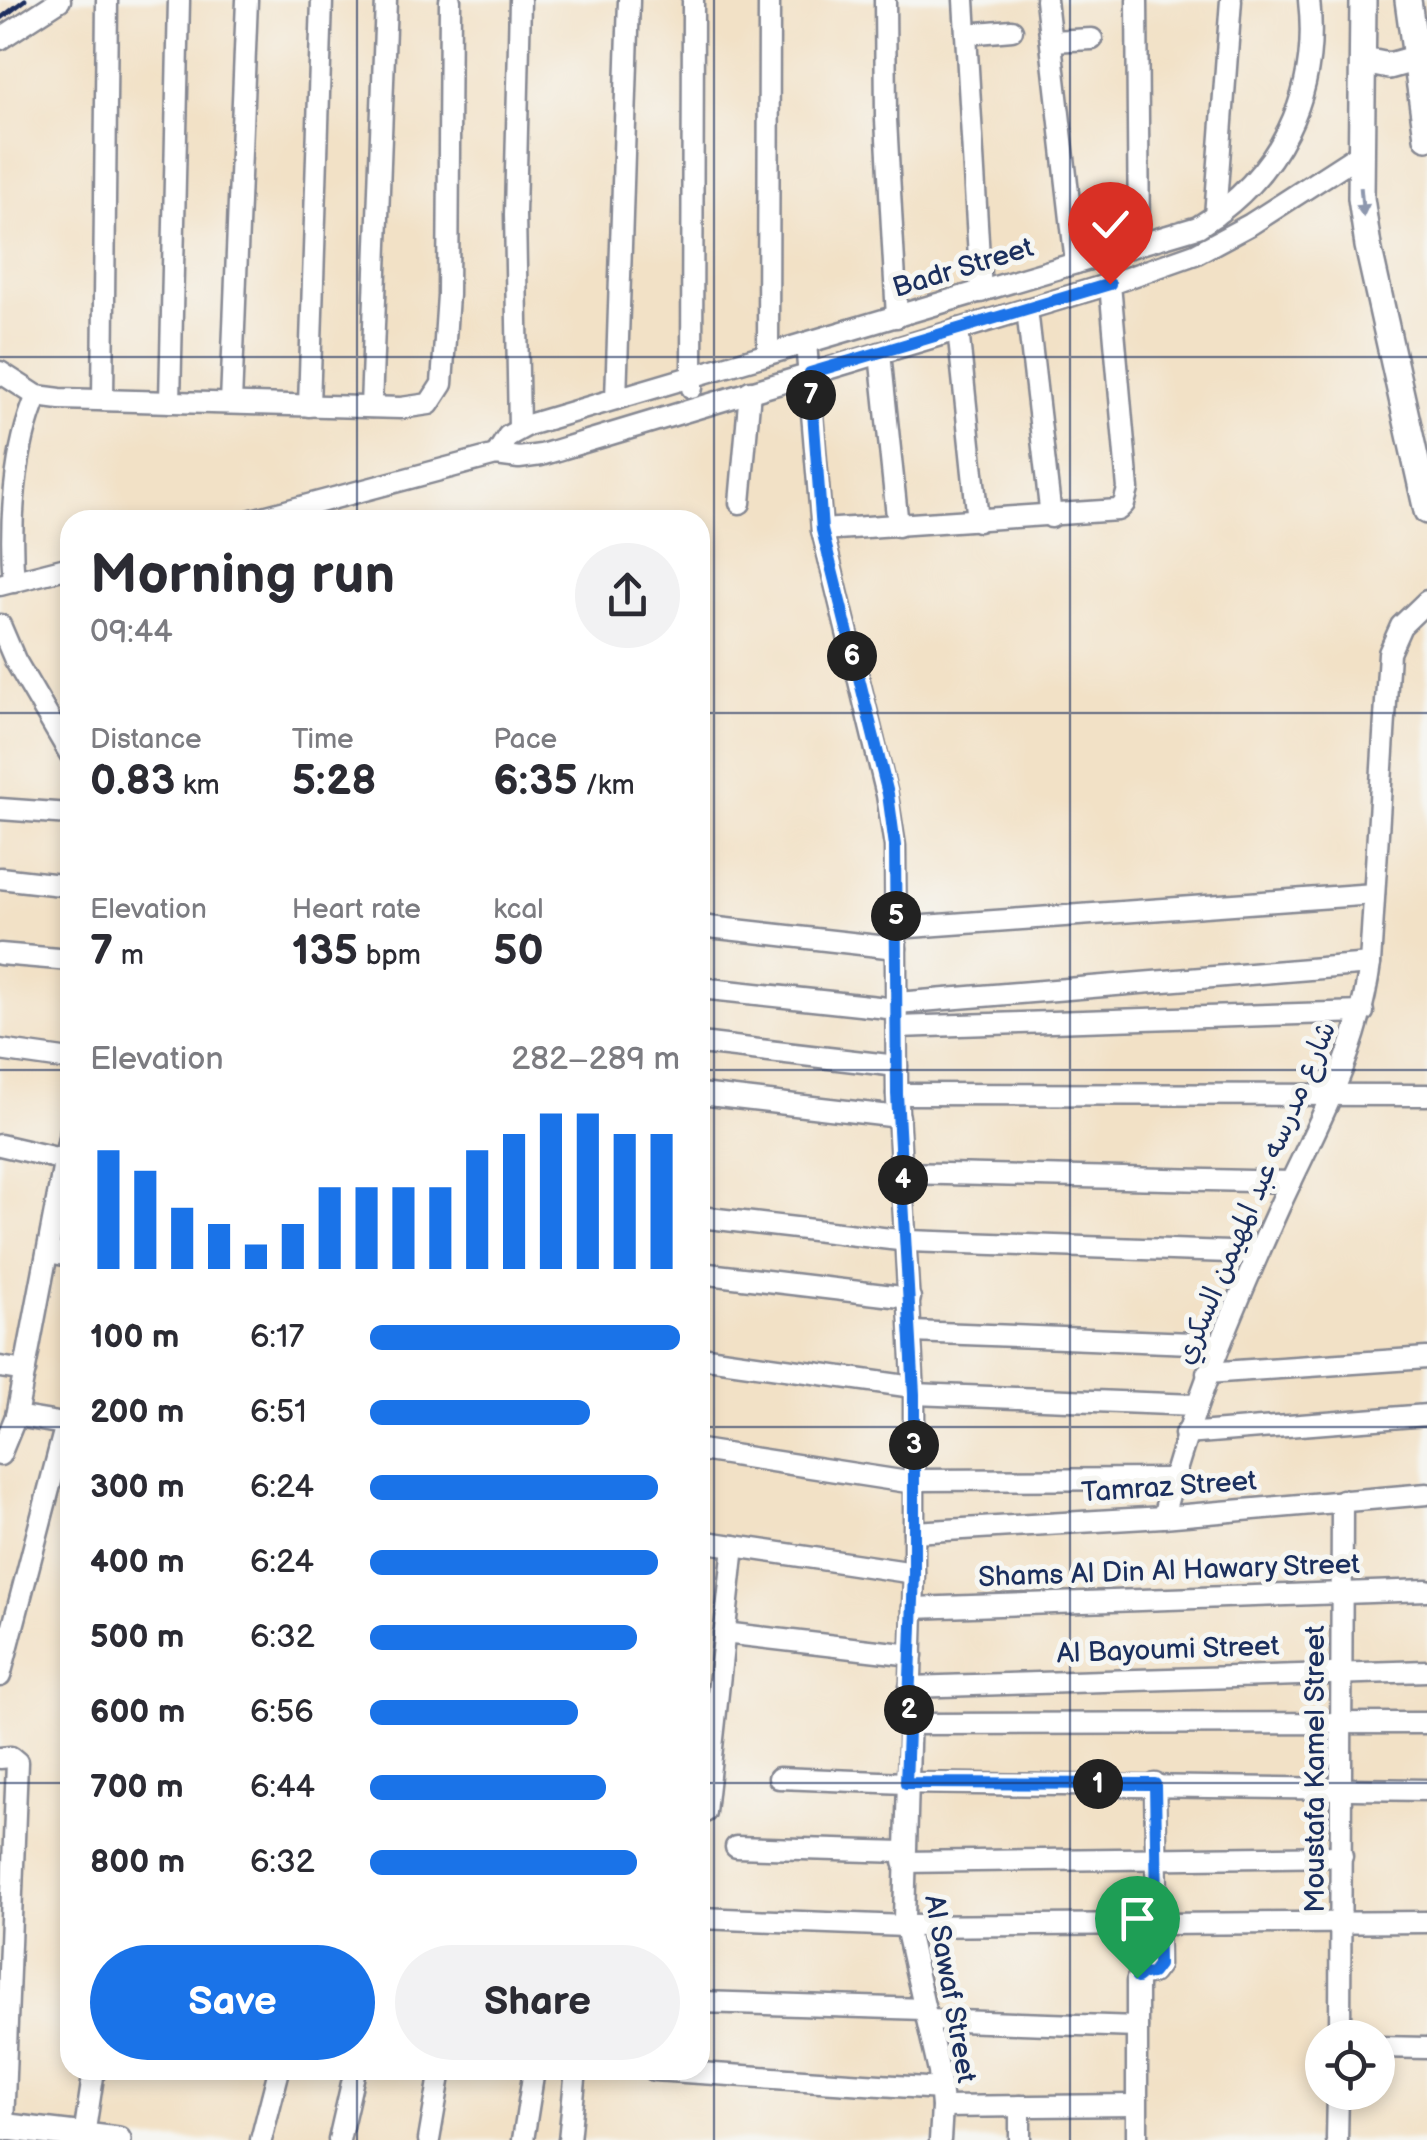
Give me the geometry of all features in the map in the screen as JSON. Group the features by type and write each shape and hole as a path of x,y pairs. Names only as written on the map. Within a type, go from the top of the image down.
{"main road":[{"path":"1364,0 1361,198 1368,246 1427,511"},
{"path":"1408,0 1419,30 1414,59 1427,137"},
{"path":"1364,60 1389,66 1414,59"},
{"path":"1,2126 45,2136 118,2140"}],"street":[{"path":"0,39 60,0"},
{"path":"103,400 107,0"},
{"path":"170,402 179,0"},
{"path":"231,404 247,0"},
{"path":"308,406 322,0"},
{"path":"371,407 386,0"},
{"path":"0,372 36,396 308,406 429,404 442,384 448,295 450,0"},
{"path":"496,454 518,428 515,214 520,0"},
{"path":"616,400 628,0"},
{"path":"694,0 690,377 697,407"},
{"path":"768,354 769,0"},
{"path":"885,0 886,120 897,316"},
{"path":"964,0 980,292"},
{"path":"1046,0 1076,263"},
{"path":"1137,0 1139,244"},
{"path":"1216,216 1231,0"},
{"name":"Badr Street","path":"518,428 1198,227 1246,192 1290,130 1304,94 1311,56 1309,0"},
{"path":"966,34 1012,30"},
{"path":"1050,41 1092,39"},
{"name":"Badr Street","path":"289,510 496,454 530,458 1110,284 1195,254 1264,216 1360,153"},
{"path":"822,530 1110,513 1124,504 1128,497 1110,284"},
{"path":"1028,309 1051,516"},
{"path":"958,329 978,521"},
{"name":"Al Sawaf Street","path":"806,343 822,530 892,820 897,1094 908,1240 913,1390 914,1573 905,1926 942,2098 940,2140"},
{"path":"880,353 898,526"},
{"path":"740,503 750,391"},
{"path":"36,396 8,510 12,538 7,583 60,570"},
{"name":"شارع مدرسه عبد المهيمن السكري","path":"1163,1517 1185,1434 1218,1344 1334,1097 1363,1012 1370,964 1389,653 1401,626 1427,601"},
{"path":"0,625 15,660 60,737"},
{"path":"0,810 60,813"},
{"path":"0,878 60,885"},
{"path":"710,927 896,938 1374,894"},
{"path":"0,954 60,959"},
{"path":"897,1013 1370,964"},
{"path":"710,989 897,1013 1363,1012"},
{"path":"710,1044 897,1066"},
{"path":"0,1050 60,1059"},
{"path":"897,1094 1427,1095"},
{"path":"710,1095 898,1117"},
{"path":"0,1145 60,1162"},
{"path":"903,1173 1291,1182"},
{"path":"0,1455 16,1416 60,1193"},
{"path":"710,1218 908,1240 1258,1253"},
{"path":"48,1252 60,1254"},
{"path":"710,1274 910,1298"},
{"path":"912,1332 1218,1344"},
{"path":"1207,1373 1427,1358"},
{"path":"710,1359 913,1390 1195,1405"},
{"path":"0,1367 26,1371"},
{"path":"1185,1434 1427,1415"},
{"path":"16,1416 60,1423"},
{"path":"710,1451 914,1481 1172,1479"},
{"path":"0,1676 60,1454"},
{"name":"Tamraz Street","path":"914,1532 1163,1517 1427,1494"},
{"name":"Moustafa Kamel Street","path":"1340,2020 1342,1500"},
{"path":"710,1542 914,1573"},
{"path":"710,1730 734,1546"},
{"name":"Shams Al Din Al Hawary Street","path":"913,1608 1427,1590"},
{"path":"724,1633 912,1656"},
{"name":"Al Bayoumi Street","path":"910,1687 1427,1671"},
{"path":"909,1724 1427,1723"},
{"path":"1,2126 13,1902 7,1758"},
{"path":"779,1778 1427,1790"},
{"path":"1137,2140 1137,1978 1152,1973 1158,1965 1155,1784"},
{"path":"736,1847 904,1857 1156,1860 1342,1856"},
{"path":"710,1918 905,1926 1427,1922"},
{"path":"710,2003 1136,2027"},
{"path":"1395,2048 1427,2048"},
{"path":"710,2075 1020,2106 1136,2105"},
{"path":"84,2136 92,2080"},
{"path":"260,2140 276,2080"},
{"path":"339,2140 353,2080"},
{"path":"429,2140 439,2080"},
{"path":"524,2140 533,2080"},
{"path":"569,2140 575,2080"},
{"path":"1020,2106 1020,2140"},
{"path":"1337,2140 1338,2110"}],"railway":[{"path":"0,19 25,0"}],"route":[{"path":"1110,284 810,373 822,530 888,794 895,846 897,1094 914,1394 914,1573 906,1783 1155,1784 1158,1965 1152,1973 1137,1978"}]}
